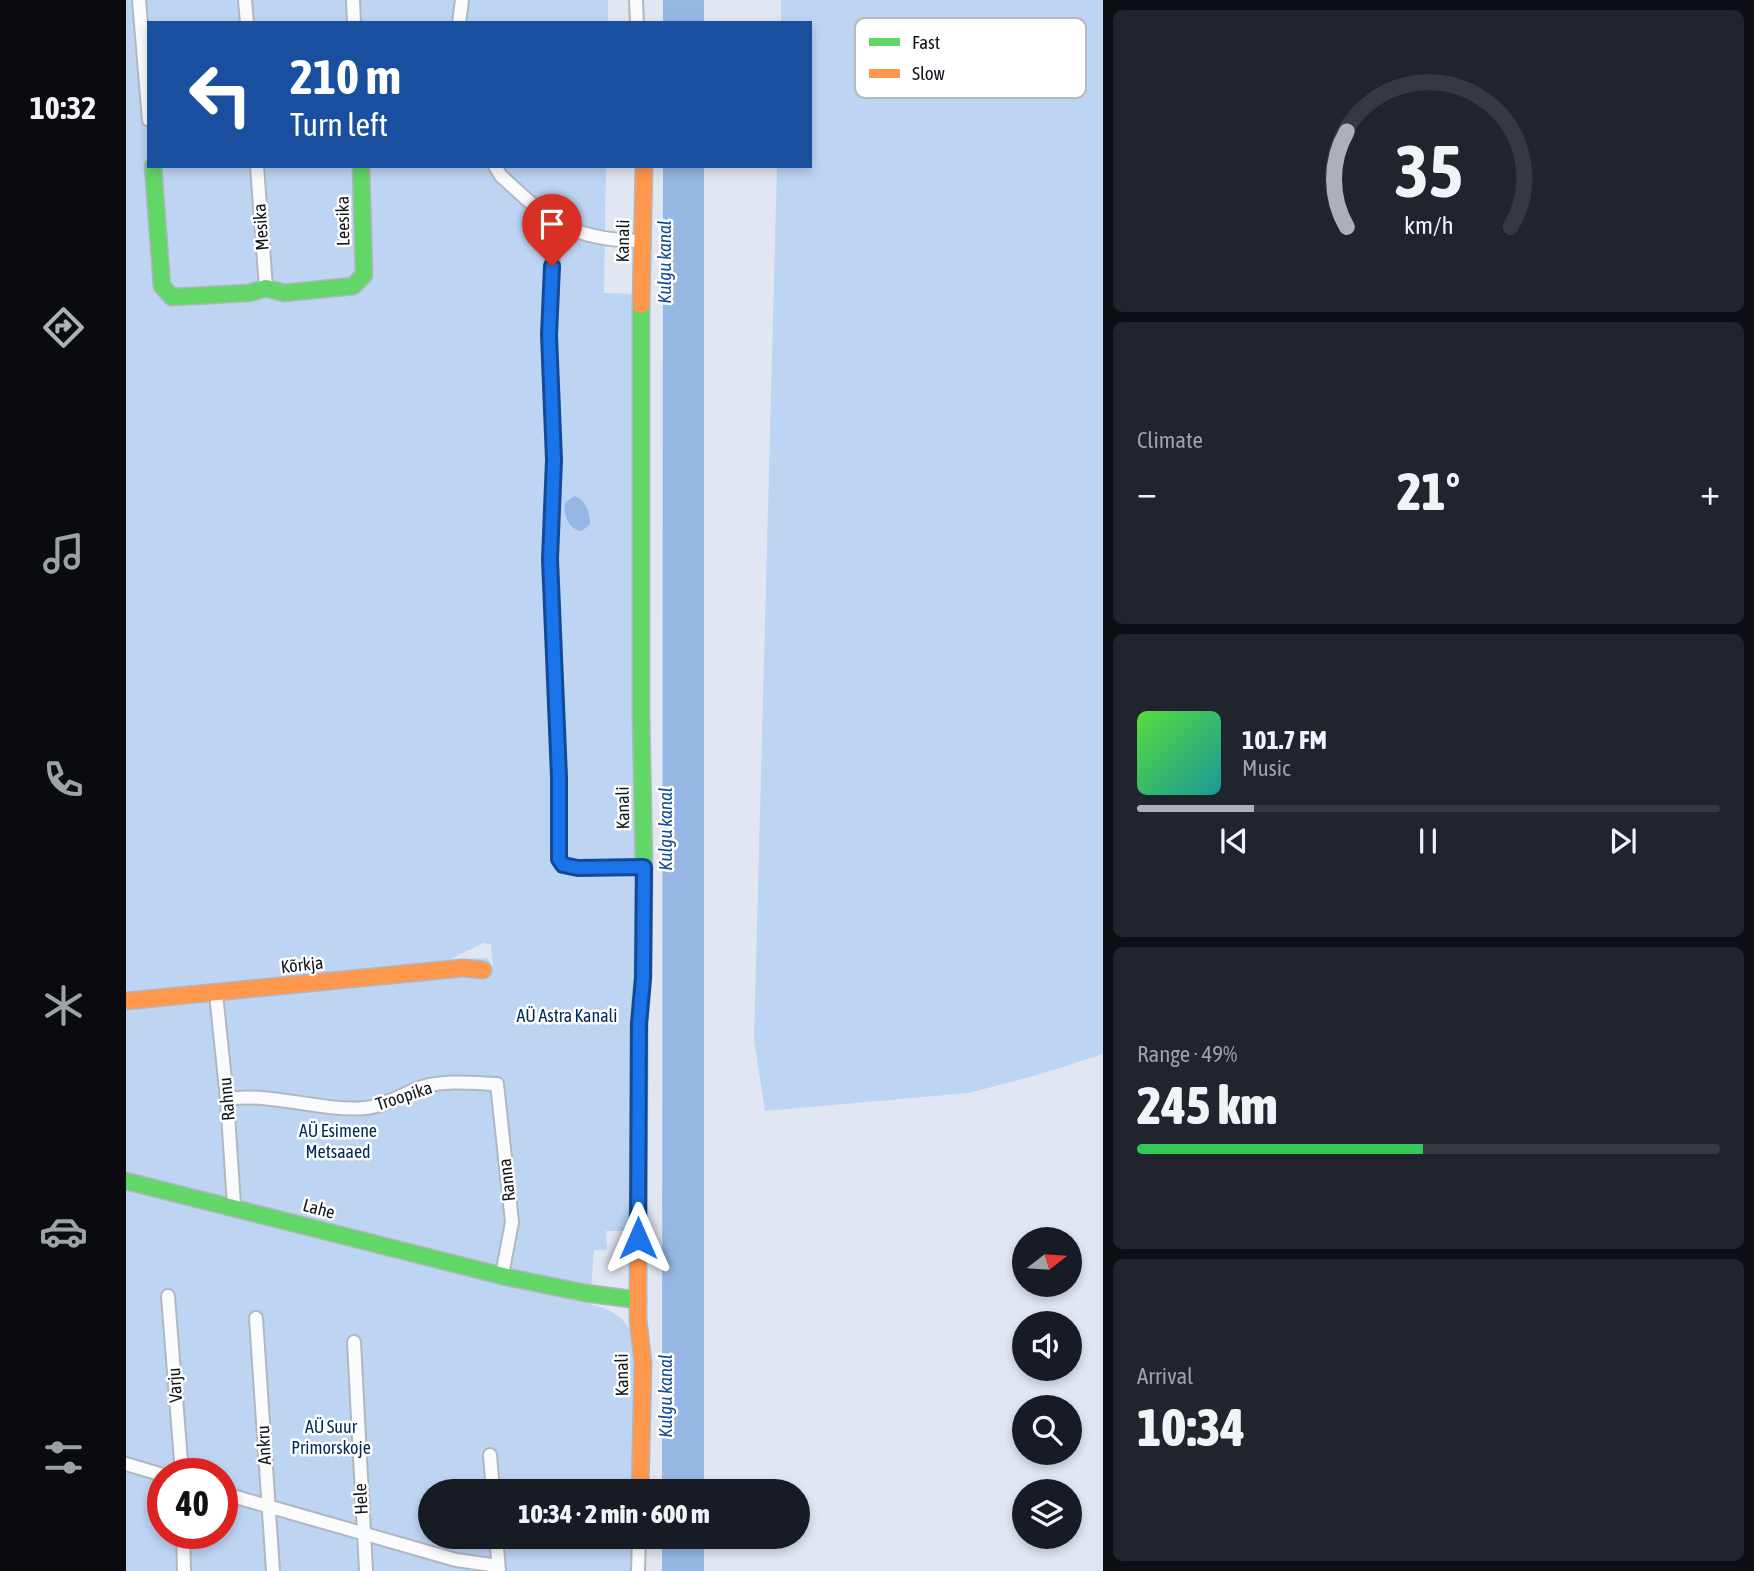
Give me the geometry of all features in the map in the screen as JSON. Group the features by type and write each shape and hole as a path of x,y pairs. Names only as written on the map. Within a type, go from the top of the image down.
{"street":[{"path":"139,0 147,96"},
{"path":"245,0 247,21"},
{"path":"353,0 354,21"},
{"path":"459,21 462,0"},
{"path":"636,0 637,21"},
{"path":"153,168 162,286 172,297 249,293 266,288"},
{"name":"Mesika","path":"257,168 266,288"},
{"name":"Leesika","path":"266,288 284,293 353,286 364,275 361,168"},
{"path":"496,168 501,176 555,221 595,235 641,241"},
{"name":"Kanali","path":"640,1479 643,1363 638,1300 639,1038 643,978 644,867 641,716 641,241 644,168"},
{"path":"555,221 549,335 554,460 550,559 559,777 559,859 563,865 578,868 644,867"},
{"name":"Kõrkja","path":"126,1001 463,968 482,970"},
{"name":"Rahnu","path":"216,994 227,1098 234,1205"},
{"name":"Troopika","path":"227,1098 249,1095 368,1108 424,1087 453,1083 497,1084"},
{"name":"Ranna","path":"497,1084 512,1222 502,1275"},
{"name":"Lahe","path":"126,1181 234,1205 502,1275 593,1296 638,1300"},
{"name":"Varju","path":"168,1296 180,1458"},
{"name":"Ankru","path":"256,1318 267,1506 274,1571"},
{"name":"Hele","path":"354,1342 366,1571"},
{"path":"490,1455 492,1479"},
{"path":"126,1464 147,1470"},
{"path":"238,1498 456,1560 499,1568 497,1549"},
{"path":"183,1549 184,1571"},
{"path":"638,1571 639,1549"}],"green space":[{"path":"126,0 608,0 608,21 147,21 147,168 606,168 604,293 635,294 637,967 634,1231 606,1231 607,1250 594,1250 590,1304 617,1316 627,1325 634,1339 634,1479 418,1479 418,1549 633,1549 632,1571 126,1571","holes":["483,943 491,944 493,967 487,958 451,959"]},
{"path":"781,0 1103,0 1103,1054 969,1093 765,1111 754,1040 777,168 812,168 812,21 781,21"}],"water":[{"path":"663,0 704,0 704,21 663,21"},
{"name":"Kulgu kanal","path":"663,168 704,168 704,1479 662,1479"},
{"path":"574,496 584,503 589,515 590,524 582,531 570,525 565,512 565,503"},
{"path":"662,1549 704,1549 704,1571 662,1571"}],"traffic: fast":[{"path":"153,168 162,286 172,297 249,293 266,288 284,293 353,286 364,275 361,168"},
{"path":"638,1256 639,1024 643,977 644,867 641,716 641,305"},
{"path":"126,1181 507,1277 585,1293 638,1300"}],"traffic: slow":[{"path":"641,305 644,168"},
{"path":"126,1001 463,968 483,970"},
{"path":"638,1256 638,1320 643,1363 640,1479"}],"route":[{"path":"552,266 549,335 554,460 550,559 559,777 559,859 563,865 578,868 644,867 643,978 639,1024 638,1238"}],"park label":[{"name":"AÜ Astra Kanali","path":"567,1016"},
{"name":"AÜ Esimene Metsaaed","path":"338,1141"},
{"name":"AÜ Suur Primorskoje","path":"331,1437"}]}
